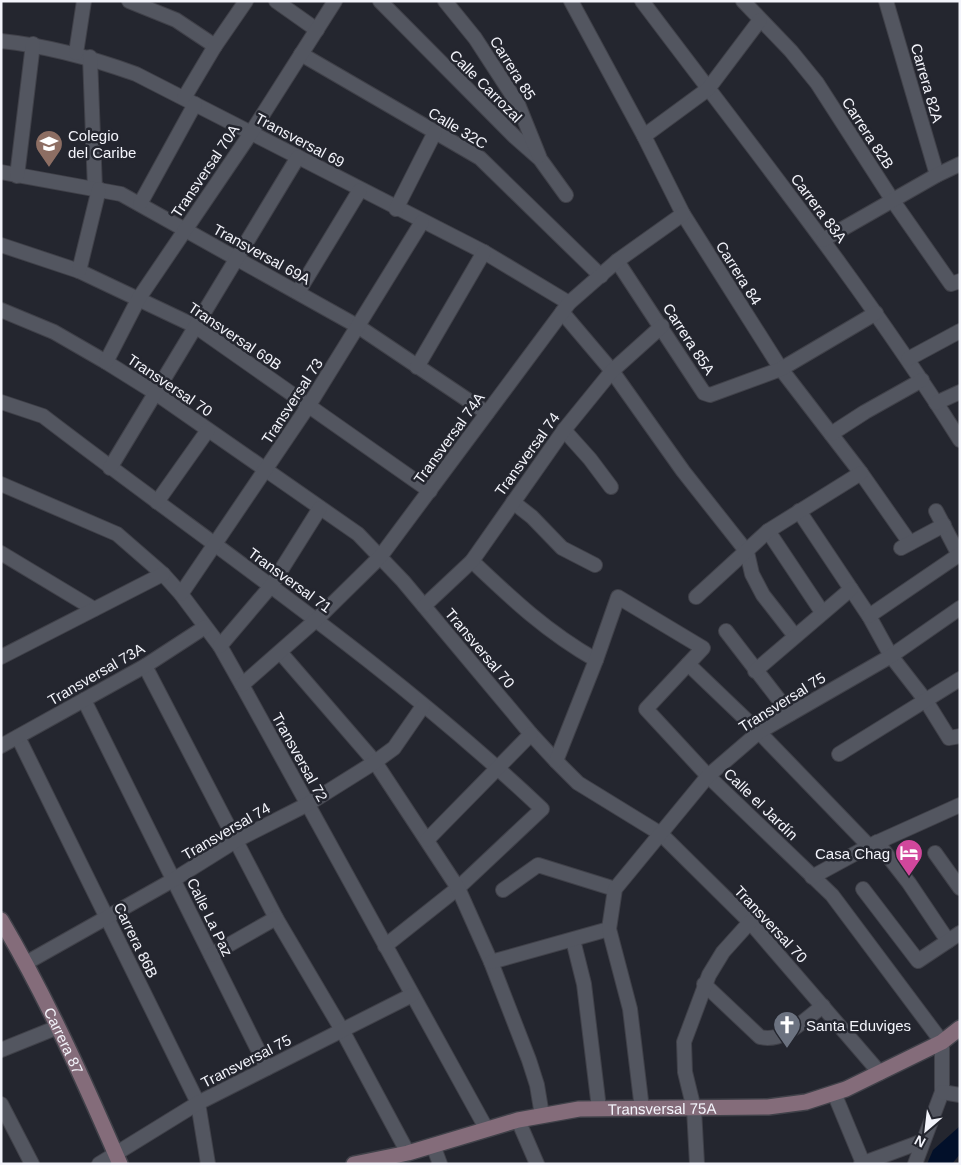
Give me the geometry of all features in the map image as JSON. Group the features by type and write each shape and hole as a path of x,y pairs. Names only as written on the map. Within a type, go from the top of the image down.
{"street":[{"path":"76,53 84,1"},
{"path":"129,1 176,20 215,46"},
{"path":"140,204 215,46 246,1"},
{"path":"276,1 317,30"},
{"name":"Transversal 70A","path":"106,362 140,298 251,133 335,1"},
{"name":"Calle Carrozal","path":"380,1 514,137 540,160 566,195"},
{"name":"Carrera 85","path":"445,1 475,38 518,104 540,160"},
{"name":"Carrera 84","path":"571,1 644,136 683,214 781,369 861,473 905,546 944,524"},
{"name":"Carrera 83A","path":"642,1 876,313 960,440"},
{"name":"Carrera 82B","path":"743,1 791,51 817,83 893,202 951,284 960,281"},
{"name":"Carrera 82A","path":"886,1 936,174"},
{"path":"644,136 708,89 760,20"},
{"name":"Transversal 69","path":"1,41 32,44 76,53 136,74 396,209 484,252 566,308 683,471 747,552"},
{"path":"17,176 32,44"},
{"name":"Calle 32C","path":"301,54 480,158 601,276"},
{"path":"79,270 97,189 90,57"},
{"path":"396,209 435,132"},
{"path":"110,468 154,392 298,157"},
{"path":"823,240 893,202 936,174 960,164"},
{"name":"Transversal 69A","path":"1,172 121,194 359,327 487,413"},
{"path":"298,292 360,190"},
{"name":"Transversal 74A","path":"242,685 317,619 380,557 566,308 617,261 683,214"},
{"name":"Transversal 73","path":"181,594 309,405 359,327 422,222"},
{"name":"Transversal 69B","path":"1,245 79,270 196,326 430,491"},
{"path":"417,367 484,252"},
{"name":"Carrera 85A","path":"617,261 662,326 704,393 710,395 781,369"},
{"name":"Transversal 70","path":"1,310 54,332 154,392 358,534 424,606 531,734 556,761 578,783 661,834 750,922 880,1073"},
{"path":"781,369 876,313"},
{"name":"Transversal 74","path":"424,606 472,561 564,430 612,371 662,326"},
{"path":"908,359 960,331"},
{"path":"831,434 865,412 922,380"},
{"path":"936,403 960,392"},
{"name":"Transversal 71","path":"1,402 43,416 110,468 317,619 498,768 542,809 458,888"},
{"path":"157,502 208,430"},
{"path":"564,430 590,459 611,487"},
{"path":"696,597 768,531 861,473"},
{"name":"Transversal 72","path":"1,484 117,534 163,574 181,594 220,646 486,1128"},
{"path":"513,502 532,517 562,548 595,564"},
{"path":"220,646 271,586 320,508"},
{"path":"798,511 869,616 892,656 926,701 949,738 960,736"},
{"path":"869,616 959,554 936,511"},
{"path":"768,531 822,612"},
{"path":"747,552 752,574 763,595 795,636"},
{"path":"1,554 94,609"},
{"path":"472,561 531,616 562,640 596,660"},
{"path":"1,657 163,574"},
{"path":"755,671 851,589"},
{"path":"556,761 596,660 616,599 621,596 703,648 688,664 873,844 909,883 954,937 918,961 863,889"},
{"name":"Transversal 75","path":"615,889 708,776 759,732 892,656 960,608"},
{"name":"Transversal 73A","path":"1,746 145,666 205,626"},
{"path":"726,631 790,714"},
{"path":"280,652 375,762 458,888 491,962 529,1060 537,1085 542,1115"},
{"name":"Calle el Jardín","path":"688,664 646,710 708,776 832,895 942,1042"},
{"path":"145,666 276,918 342,1030 408,1153"},
{"path":"839,754 960,679"},
{"name":"Calle La Paz","path":"84,700 267,1068"},
{"name":"Transversal 74","path":"26,963 173,880 237,840 308,804 375,762 394,748 423,706"},
{"path":"427,840 531,734"},
{"name":"Carrera 86B","path":"18,737 198,1104 208,1164"},
{"path":"812,877 873,844 960,805"},
{"path":"935,853 960,888"},
{"path":"503,890 538,865 615,889 609,930 630,1009 642,1108"},
{"path":"385,946 458,888"},
{"path":"211,955 276,918"},
{"name":"Carrera 87","path":"1,920 26,963 58,1027 118,1159"},
{"path":"697,1164 694,1109 685,1072 684,1042 704,984 717,960 750,922"},
{"path":"491,962 609,930"},
{"path":"573,940 584,984 599,1108"},
{"path":"704,984 760,1038 779,1038 823,1006"},
{"name":"Transversal 75","path":"99,1164 118,1159 198,1104 412,995"},
{"path":"1,1050 58,1027"},
{"name":"Transversal 75A","path":"354,1164 408,1153 486,1128 542,1115 599,1108 694,1109 768,1107 806,1102 834,1093 880,1073 942,1042 960,1028"},
{"path":"914,1164 942,1092 942,1042"},
{"path":"942,1092 960,1095"},
{"path":"834,1093 862,1164 923,1141"},
{"path":"1,1104 32,1164"},
{"path":"518,1120 536,1164"},
{"path":"433,1145 440,1164"}],"water":[{"path":"960,1126 960,1154 952,1164 927,1164 933,1150"}],"place":[{"name":"Colegio del Caribe","path":"49,168"},
{"name":"Casa Chag","path":"909,877"},
{"name":"Santa Eduviges","path":"787,1049"}]}
